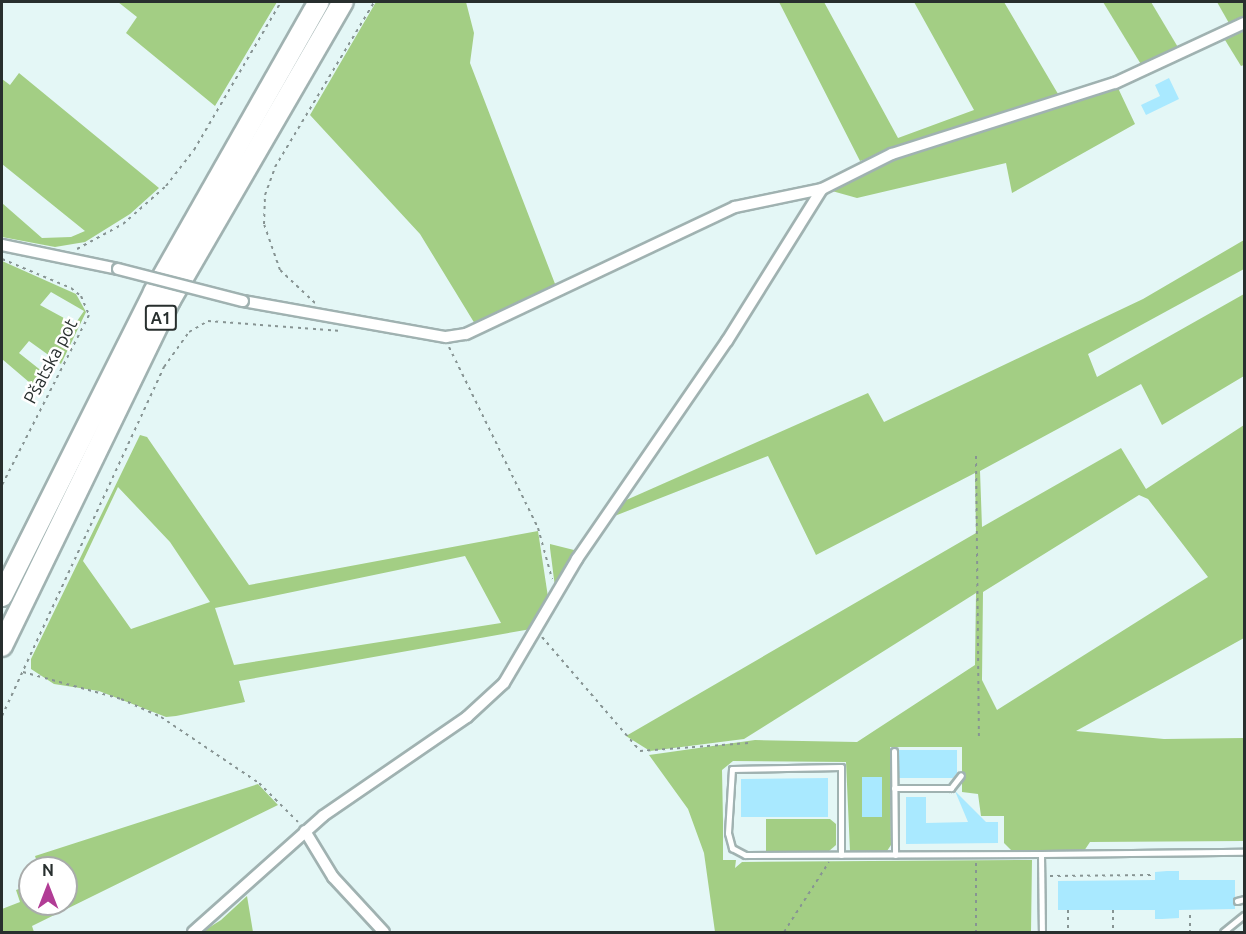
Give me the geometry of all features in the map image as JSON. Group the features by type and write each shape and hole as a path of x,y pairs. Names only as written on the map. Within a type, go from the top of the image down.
{"highway":[{"name":"A1","path":"2,596 154,292 319,2"},
{"name":"A1","path":"2,646 170,300 343,2"}],"street":[{"path":"2,245 64,256 243,301 446,338 496,324 735,207 822,189 892,154 1105,88 1245,23"},
{"path":"193,933 306,831 474,711 504,683 550,603 727,341 822,189"},
{"path":"306,831 333,877 384,933"}],"lane":[{"path":"894,751 895,855"},
{"path":"842,855 841,767 732,769 727,791 732,848 745,855 834,855 842,855 895,855 1245,852"},
{"path":"894,788 951,788 961,775"},
{"path":"1041,854 1042,933"},
{"path":"1237,901 1245,899"},
{"path":"1223,933 1245,915"}],"path":[{"path":"64,256 123,224 166,186 194,150 281,2"},
{"path":"331,317 280,270 264,224 265,195 275,167 374,2"},
{"name":"Pšatska pot","path":"2,259 71,288 81,296 89,315 2,485"},
{"path":"2,716 164,367 189,332 208,321 346,331"},
{"path":"446,338 547,548 550,603"},
{"path":"976,456 979,736"},
{"path":"535,632 640,751 749,743"},
{"path":"22,672 121,699 168,721 259,783 306,831"},
{"path":"975,854 976,933"},
{"path":"784,933 834,855"},
{"path":"1041,876 1152,875"},
{"path":"1068,910 1068,933"},
{"path":"1113,910 1113,933"},
{"path":"1190,915 1190,933"}],"green space":[{"path":"118,2 277,2 215,106 126,33 137,17"},
{"path":"376,2 466,2 474,33 470,63 557,289 475,324 420,234 310,115"},
{"path":"779,2 824,2 898,138 974,110 914,2 1004,2 1061,99 860,161"},
{"path":"1103,2 1151,2 1179,49 1142,66"},
{"path":"1217,2 1244,2 1244,18 1230,25"},
{"path":"1244,31 1244,65 1241,66 1225,40"},
{"path":"19,73 159,188 130,214 85,242 55,247 2,237 2,203 42,238 71,237 85,231 2,164 2,79 10,85"},
{"path":"1118,88 1135,124 1012,193 1006,163 857,198 832,191 875,166"},
{"path":"1244,240 1244,269 1088,354 1097,377 1244,294 1244,376 1162,425 1141,384 980,471 982,527 1121,448 1146,489 1244,425 1244,638 1076,731 1164,739 1244,738 1244,841 1090,842 1084,851 1012,851 1004,843 1004,816 981,816 978,794 962,792 962,747 890,747 891,845 887,851 850,851 846,762 733,761 722,770 723,860 736,860 735,868 742,862 1032,860 1031,932 715,932 704,853 688,809 649,755 755,740 857,742 975,665 976,593 744,739 650,751 626,736 976,533 975,473 816,555 768,456 612,517 624,501 868,393 884,422 1143,299","holes":["1139,495 1148,499 1208,577 997,710 982,680 983,592"]},
{"path":"2,261 76,294 86,312 61,364 29,341 19,353 48,376 43,394 2,359","holes":["51,292 84,311 75,324 40,305"]},
{"path":"140,435 147,437 249,585 538,531 548,597 531,629 239,681 245,702 166,717 99,691 54,684 31,669 31,659","holes":["118,487 170,542 210,602 131,629 83,561","465,556 501,623 234,665 215,608"]},
{"path":"550,544 578,551 555,587 550,548"},
{"path":"258,784 278,805 78,903 78,856 35,856"},
{"path":"766,819 830,819 836,824 836,845 829,851 766,851"},
{"path":"247,896 253,932 202,932 221,920"},
{"path":"18,903 18,916 52,916 32,926 34,932 2,932 2,909"}],"building":[{"path":"1169,78 1179,99 1146,115 1141,105 1160,96 1155,85"},
{"path":"899,750 957,750 957,773 953,778 899,778"},
{"path":"862,777 882,777 882,817 862,817"},
{"path":"828,778 828,817 741,817 741,779"},
{"path":"955,791 986,822 998,822 998,843 906,844 906,797 926,797 926,823 968,822"},
{"path":"1179,871 1179,880 1235,880 1235,909 1179,910 1179,918 1162,919 1155,919 1155,910 1058,910 1058,881 1155,880 1155,872"}]}
